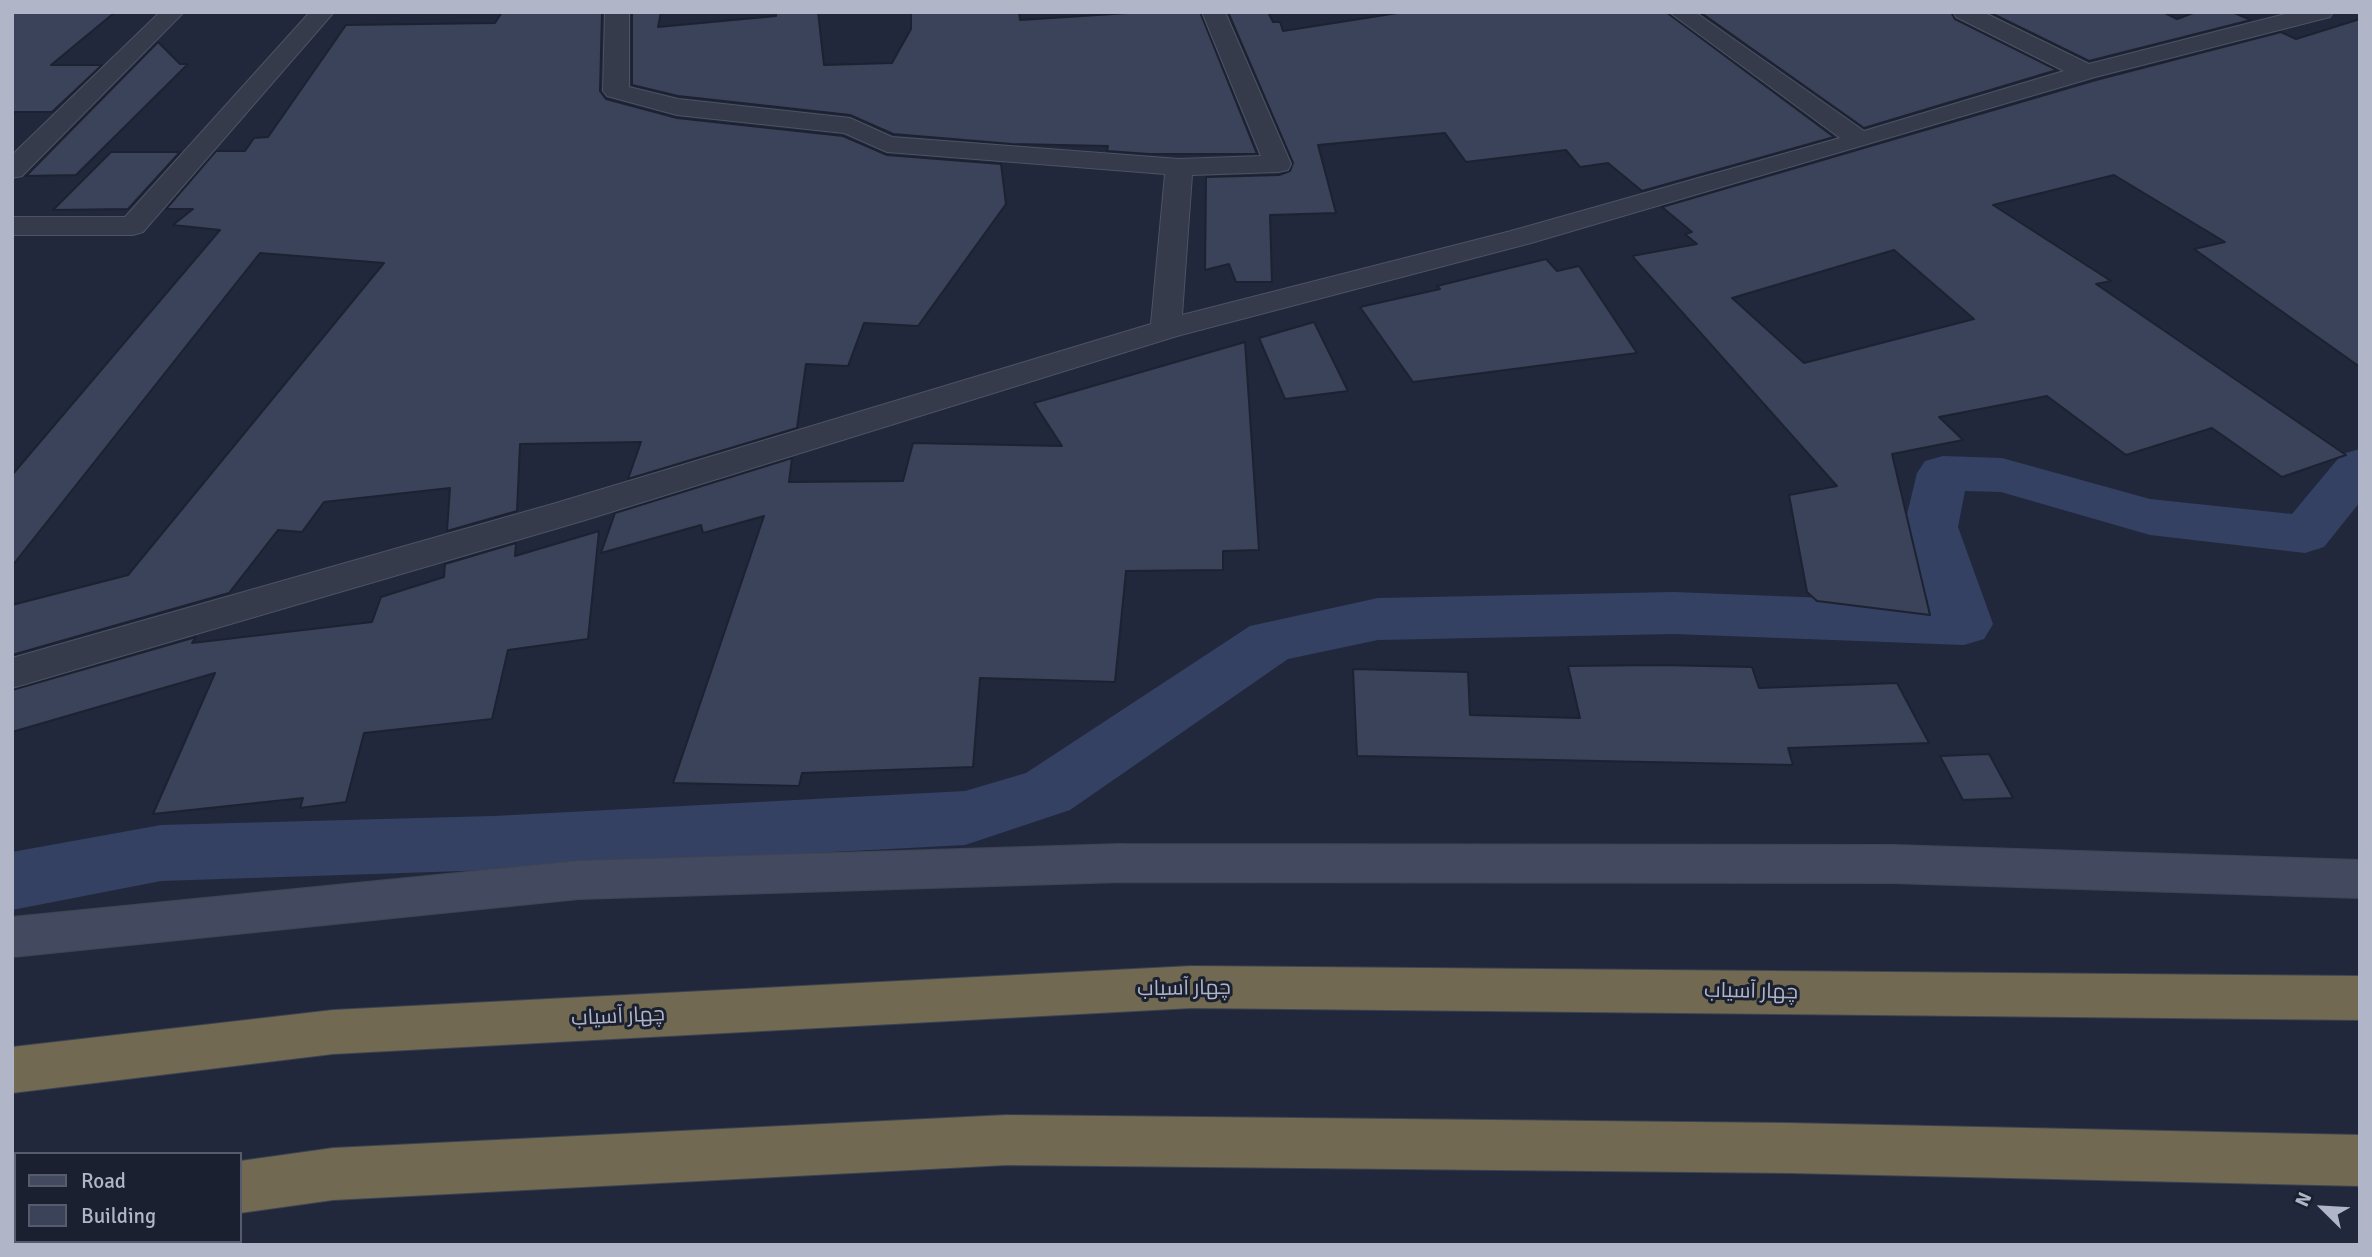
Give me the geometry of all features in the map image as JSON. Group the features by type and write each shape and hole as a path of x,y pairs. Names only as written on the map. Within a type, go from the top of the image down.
{"highway":[{"name":"چهار آسیاب","path":"12,1070 333,1032 1192,987 2360,998"},
{"path":"242,1187 333,1174 1007,1140 1789,1148 2360,1161"}],"street":[{"path":"12,170 173,12"},
{"path":"12,226 133,226 323,12"},
{"path":"617,12 616,91 677,107 850,126 887,144 1180,167 1278,164 1213,12"},
{"path":"1680,12 1860,140"},
{"path":"1964,12 2085,72"},
{"path":"12,673 594,505 1166,329 1521,237 2085,72 2322,12"},
{"path":"1166,329 1180,167"},
{"path":"12,937 579,880 1121,863 1892,864 2360,879"}],"building":[{"path":"502,12 602,12 600,91 606,99 677,118 843,136 887,155 1001,164 1006,204 918,326 864,323 848,366 806,364 797,428 628,479 641,442 520,444 517,511 447,531 450,488 324,502 302,532 278,530 229,593 12,655 12,605 128,575 384,263 260,253 12,566 12,475 220,230 173,225 193,209 166,209 216,151 245,151 254,138 268,137 346,25 495,23"},
{"path":"632,12 661,12 658,27 776,16 776,12 818,12 824,65 892,63 911,29 911,12 1019,12 1020,20 1144,12 1200,12 1257,154 1149,154 1107,151 1108,146 1012,144 893,134 850,115 678,96 632,85"},
{"path":"1228,12 1268,12 1273,22 1280,22 1283,31 1404,12 1666,12 1834,137 1642,191 1608,163 1580,167 1566,150 1466,162 1445,133 1318,145 1336,213 1270,215 1272,282 1236,282 1229,264 1205,270 1206,177 1279,175 1290,171 1293,163"},
{"path":"1700,12 1951,12 1955,19 2057,70 1864,128"},
{"path":"1989,12 2163,12 2177,19 2196,12 2232,12 2251,20 2089,61"},
{"path":"12,13 114,13 51,65 102,65 52,112 12,112"},
{"path":"2360,19 2360,367 2194,249 2225,242 2114,175 1993,205 2111,281 2096,284 2346,455 2282,477 2212,428 2126,455 2047,396 1939,417 1963,440 1892,454 1930,615 1817,601 1807,592 1789,495 1837,486 1632,256 1697,244 1685,234 1692,232 1662,207 2096,80 2281,32 2296,39","holes":["1894,250 1974,319 1804,363 1732,298"]},
{"path":"158,42 180,64 188,64 76,175 26,176"},
{"path":"111,152 180,152 128,209 53,210"},
{"path":"1546,259 1557,271 1579,266 1637,353 1413,382 1360,307 1440,289 1437,286"},
{"path":"1314,322 1348,391 1285,399 1259,338"},
{"path":"1245,342 1259,550 1223,551 1223,570 1126,571 1115,682 980,678 973,767 802,773 799,786 673,783 764,516 703,533 701,525 601,553 615,513 792,458 789,482 903,481 913,443 1062,446 1034,403"},
{"path":"599,531 588,639 508,650 492,719 364,733 346,802 300,808 303,798 153,814 215,673 12,732 12,690 196,637 192,643 372,622 381,597 444,577 445,564 516,543 515,556"},
{"path":"1568,666 1752,667 1759,688 1897,683 1929,743 1788,748 1793,765 1357,756 1353,669 1468,672 1470,715 1580,718"},
{"path":"1989,754 2013,798 1963,800 1940,756"}],"waterway":[{"path":"12,881 161,853 494,843 965,818 1047,792 1271,641 1378,619 1674,613 1964,624 1931,527 1943,473 2002,475 2150,517 2305,534 2360,466"}]}
